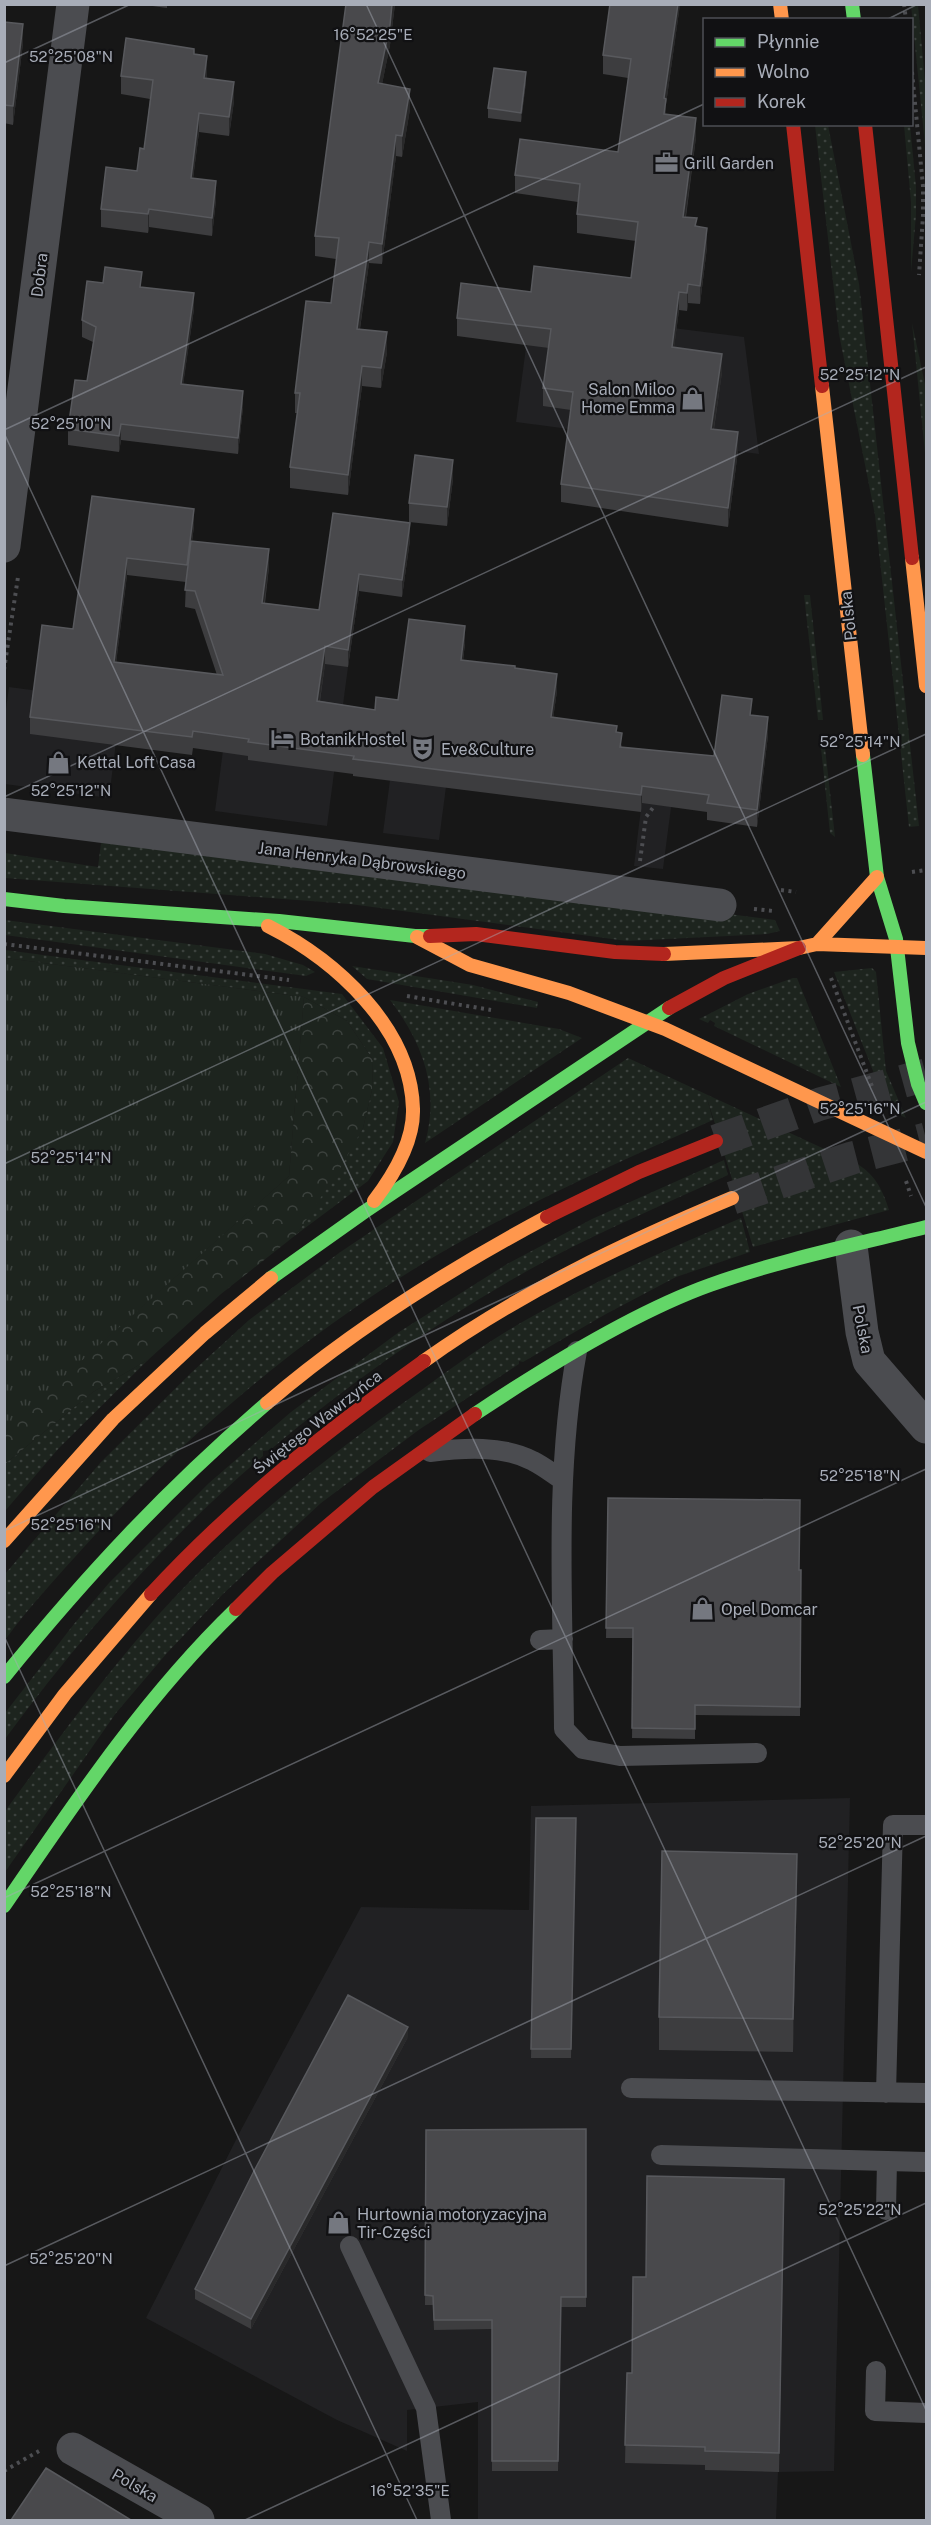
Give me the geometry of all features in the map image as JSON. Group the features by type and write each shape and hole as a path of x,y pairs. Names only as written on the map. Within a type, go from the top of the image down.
{"main road":[{"name":"Polska","path":"794,126 877,877 897,948 910,1052 917,1080 927,1102"},
{"path":"866,126 927,686"},
{"path":"817,944 877,877"},
{"path":"4,899 64,906 247,918 415,936 476,934 615,952 660,954 799,948"},
{"path":"247,918 300,942 334,969 387,1030 408,1074 413,1112 405,1144 391,1176 364,1212"},
{"path":"415,936 470,965 529,980 648,1022 927,1152"},
{"path":"4,1541 113,1419 205,1333 297,1258 648,1022 694,993 724,978 799,948 817,944 927,948"},
{"path":"4,1677 79,1585 154,1506 212,1451 312,1368 393,1310 471,1259 586,1197 682,1153 716,1141"},
{"name":"Świętego Wawrzyńca","path":"4,1776 82,1675 153,1591 220,1524 312,1443 420,1364 517,1301 615,1249 732,1198"},
{"path":"4,1906 95,1772 126,1731 187,1660 272,1573 373,1487 477,1413 578,1351 662,1305 710,1285 925,1225"}],"street":[{"name":"Dobra","path":"4,546 73,4"},
{"name":"Jana Henryka Dąbrowskiego","path":"4,814 720,905"},
{"name":"Polska","path":"851,1246 869,1361 927,1427"},
{"name":"Polska","path":"73,2449 198,2520"}],"lane":[{"path":"578,1351 568,1406 561,1479 564,1729 583,1749 620,1756 757,1753"},
{"path":"420,1453 481,1449 511,1453 532,1460 561,1479"},
{"path":"540,1640 563,1639"},
{"path":"886,2093 893,1825 927,1825"},
{"path":"631,2088 927,2093"},
{"path":"662,2155 927,2162"},
{"path":"886,2210 887,2161"},
{"path":"350,2246 426,2408 441,2520"},
{"path":"876,2370 874,2411 927,2413"}],"path":[{"path":"913,84 923,206 918,285"},
{"path":"639,866 646,817 655,805"},
{"path":"781,890 796,892"},
{"path":"720,905 774,912"},
{"path":"4,944 297,981"},
{"path":"827,968 877,1100"},
{"path":"400,995 502,1012"}],"shaded area":[{"path":"531,310 744,337 759,454 516,422"},
{"name":"BotanikHostel","path":"241,614 353,629 327,826 215,811"},
{"name":"Eve&Culture","path":"409,636 465,643 439,840 383,833"},
{"name":"Kettal Loft Casa","path":"9,687 121,702 109,798 5,784 4,723"},
{"path":"646,767 676,769 663,869 634,866"},
{"path":"850,1798 834,2471 778,2472 776,2520 478,2520 478,2402 407,2410 407,2451 337,2420 146,2318 242,2128 361,1907 529,1910 531,1806"}],"green space":[{"path":"911,5 918,5 926,91 926,155 913,18"},
{"path":"815,126 828,126 859,284 919,826 909,827 875,515 839,334"},
{"path":"904,126 910,126 916,187 911,272 911,202"},
{"path":"912,323 926,389 926,463"},
{"path":"804,595 810,595 823,720 818,720"},
{"path":"820,739 824,739 835,837 830,833"},
{"path":"102,835 775,920 780,931 767,934 627,941 350,904 5,878 5,853 98,867"},
{"path":"5,920 265,954 303,965 315,972 306,976 5,935"},
{"path":"5,950 342,994 383,1048 399,1102 393,1142 368,1181 297,1234 363,1128 372,1090 373,1060 347,1021 304,997 5,958"},
{"path":"5,958 304,997 289,1176 5,1429"},
{"path":"352,966 473,985 538,1002 537,1008 367,979"},
{"path":"872,968 876,972 886,1071 906,1118 888,1109 834,972"},
{"path":"797,978 841,1087 714,1026 715,1023 710,1020 708,1023 699,1019 748,994"},
{"path":"304,997 347,1021 373,1060 372,1090 363,1128 342,1165 297,1234 221,1294 149,1359 93,1392 5,1464 4,1429 289,1176"},
{"path":"390,1000 559,1029 582,1038 425,1143 430,1104 425,1068 412,1033"},
{"path":"628,1058 859,1165 878,1184 889,1210 753,1247 706,1095 713,1120 558,1191 467,1238 362,1303 263,1377 216,1417 126,1502 33,1604 5,1640 5,1574 101,1462 192,1372 249,1320 339,1253"},
{"path":"724,1160 728,1175 592,1238 510,1280 439,1324 369,1372 270,1450 263,1451 263,1456 192,1521 126,1590 94,1626 5,1739 5,1713 109,1583 209,1483 291,1412 399,1332 507,1264 592,1219"},
{"path":"741,1218 750,1252 676,1277 523,1362 519,1361 519,1364 420,1429 321,1503 223,1594 167,1653 116,1713 5,1872 5,1812 8,1807 92,1695 146,1629 207,1564 272,1504 341,1448 495,1338 603,1279"},
{"path":"149,1359 59,1448 5,1511 5,1464 93,1392"}],"building":[{"path":"346,4 392,4 378,83 410,89 402,136 396,135 382,244 369,242 357,329 387,332 381,368 362,366 348,475 290,467 300,393 295,393 306,301 331,303 339,238 315,236"},
{"path":"610,4 678,4 664,98 666,99 664,114 696,118 683,217 697,218 695,226 707,228 700,286 688,284 687,293 679,292 672,347 722,354 711,429 738,432 728,508 561,484 573,392 543,388 551,329 457,318 461,283 531,292 534,266 631,278 638,222 577,214 580,184 515,175 520,139 618,152 631,59 603,55"},
{"path":"4,22 23,24 13,106 4,105"},
{"path":"126,38 194,49 194,54 207,56 204,78 234,82 229,117 199,113 191,178 216,181 212,218 149,209 148,214 101,209 106,167 137,171 140,148 144,149 153,80 121,76"},
{"path":"494,68 526,72 521,113 488,108"},
{"path":"105,267 142,272 140,287 194,293 181,384 243,391 238,438 121,424 119,436 68,429 75,380 87,381 96,327 82,320 87,281 103,283"},
{"path":"415,455 453,460 447,507 409,503"},
{"path":"92,496 194,509 187,565 127,558 114,662 223,675 195,591 185,590 191,541 269,549 262,603 319,610 333,513 410,523 402,580 359,574 348,650 325,646 317,701 375,710 376,697 398,700 409,619 465,626 461,660 515,666 515,668 557,674 551,717 617,726 616,732 622,733 620,747 714,756 722,695 752,699 750,715 768,717 757,810 707,803 709,795 642,786 641,795 353,759 354,756 248,742 249,739 193,731 192,737 30,717 42,625 73,629"},
{"name":"Opel Domcar","path":"608,1498 800,1500 800,1707 695,1705 695,1729 632,1728 633,1628 606,1628"},
{"path":"536,1818 576,1818 571,2049 531,2049"},
{"path":"662,1851 797,1854 793,2019 659,2017"},
{"path":"348,1995 408,2027 251,2319 195,2289 254,2171"},
{"path":"586,2129 586,2297 561,2297 558,2461 492,2461 492,2320 434,2320 433,2296 425,2295 426,2130"},
{"path":"647,2176 784,2179 779,2453 705,2451 705,2447 625,2445 627,2373 632,2373 633,2277 646,2277"},
{"path":"46,2468 131,2520 11,2520"}],"tunnel":[{"path":"716,1141 820,1104 926,1075"},
{"path":"732,1198 852,1158 926,1139"}],"traffic: fast":[{"path":"852,4 854,18"},
{"path":"863,755 877,877 896,939 908,1043 918,1084 926,1103"},
{"path":"4,899 64,906 279,921 430,936"},
{"path":"271,1278 364,1212 669,1008"},
{"path":"475,1414 589,1343 650,1310 680,1297 763,1268 926,1227"},
{"path":"4,1677 66,1603 129,1534 195,1468 267,1403"},
{"path":"4,1906 141,1714 171,1678 236,1609"}],"traffic: slow":[{"path":"780,4 782,18"},
{"path":"822,386 863,755"},
{"path":"912,558 926,686"},
{"path":"817,944 877,877"},
{"path":"268,926 319,957 343,977 384,1024 399,1051 409,1079 413,1109 410,1134 401,1158 374,1201"},
{"path":"417,937 470,965 569,993 665,1029 926,1152"},
{"path":"664,954 799,948 817,944 926,948"},
{"path":"424,1361 460,1336 535,1291 612,1251 732,1198"},
{"path":"267,1403 299,1376 402,1302 473,1258 547,1217"},
{"path":"4,1541 113,1419 205,1333 271,1278"},
{"path":"4,1776 65,1694 151,1594"}],"traffic: jam":[{"path":"793,126 822,386"},
{"path":"865,126 912,558"},
{"path":"430,936 476,934 615,952 664,954"},
{"path":"669,1008 724,978 799,948"},
{"path":"547,1217 639,1172 716,1141"},
{"path":"151,1594 248,1499 316,1442 424,1361"},
{"path":"236,1609 272,1573 373,1487 475,1414"}],"place":[{"name":"Grill Garden","path":"666,163"},
{"name":"Salon Miloo Home Emma","path":"693,398"},
{"name":"BotanikHostel","path":"282,739"},
{"name":"Eve&Culture","path":"423,749"},
{"name":"Kettal Loft Casa","path":"59,762"},
{"name":"Opel Domcar","path":"703,1609"},
{"name":"Hurtownia motoryzacyjna Tir-Części","path":"339,2223"}]}
